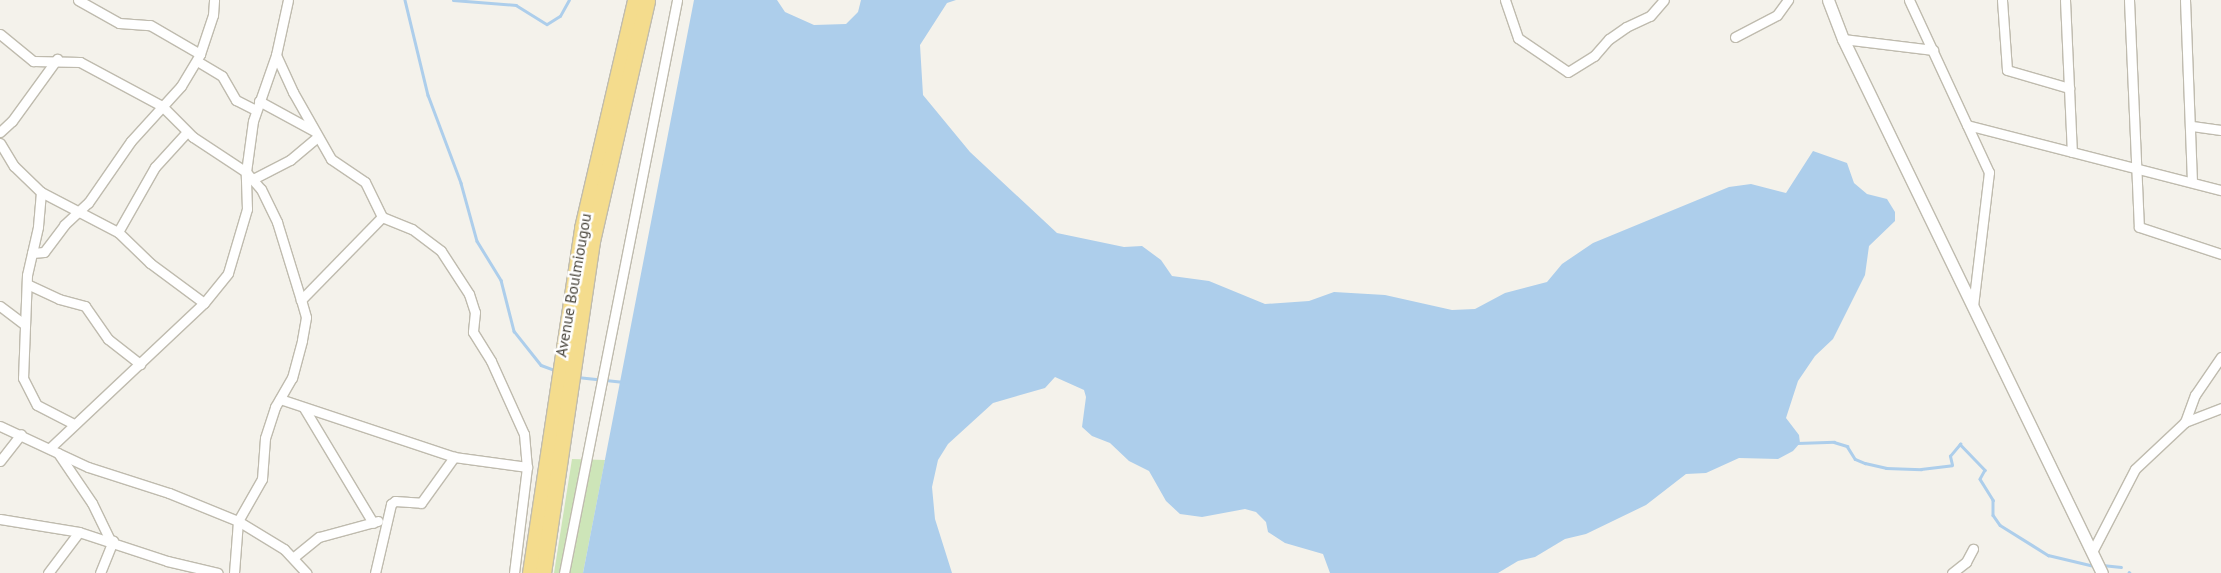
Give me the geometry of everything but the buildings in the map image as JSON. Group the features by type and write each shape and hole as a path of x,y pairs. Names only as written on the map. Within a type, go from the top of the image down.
{"highway":[{"name":"Avenue Boulmiougou","path":"530,573 559,411 592,183 635,0"},
{"name":"Avenue Boulmiougou","path":"568,348 647,0"},
{"name":"Avenue Boulmiougou","path":"543,573 559,411"}],"street":[{"path":"78,0 119,23 150,25 198,57 222,76 236,100 258,106 315,134"},
{"path":"53,448 74,424 204,303 228,273 244,224 258,106 276,54 288,0"},
{"path":"564,573 677,0"},
{"path":"1505,0 1518,38 1568,72 1594,56 1620,31 1650,16 1664,0"},
{"path":"1735,36 1777,15 1788,0"},
{"path":"1828,0 1844,39 2102,573"},
{"path":"1910,0 1989,173 1973,306"},
{"path":"2002,0 2007,70 2069,88"},
{"path":"2065,0 2072,152"},
{"path":"2129,0 2135,168 2140,228 2221,254"},
{"path":"2185,0 2192,126 2192,182"},
{"path":"32,253 44,252 64,225 96,194 131,141 181,86 198,57 214,1"},
{"path":"0,34 33,61 45,63 57,59 88,65 162,106 186,132 250,175 277,222 306,317 292,378 280,399 265,438 262,479 238,521 234,573"},
{"path":"1844,39 1933,50"},
{"path":"276,54 315,134 334,163 365,182 382,217 412,229 436,247 470,294 475,312 473,332 491,361 520,422 527,467 514,573"},
{"path":"0,132 12,121 57,59"},
{"path":"1967,124 2221,190"},
{"path":"2192,126 2221,130"},
{"path":"118,232 156,167 186,132"},
{"path":"250,175 290,160 315,134"},
{"path":"0,143 14,166 41,192 81,210 118,232 150,263 204,303"},
{"path":"41,192 27,284 23,378 37,405 74,424"},
{"path":"301,300 382,217"},
{"path":"27,284 59,299 84,306 108,339 140,364"},
{"path":"0,306 24,324"},
{"path":"2185,422 2195,395 2221,357"},
{"path":"280,399 454,458 527,467"},
{"path":"304,408 373,523"},
{"path":"2092,552 2135,468 2185,422 2221,408"},
{"path":"0,426 53,448 88,467 169,493 238,521 294,557 306,573"},
{"path":"0,461 20,434"},
{"path":"53,448 92,503 111,541 100,573"},
{"path":"375,573 387,516 392,502 422,503 454,458"},
{"path":"294,557 319,537 373,523 387,516"},
{"path":"0,519 79,532 111,541 179,568 218,573"},
{"path":"48,573 79,532"},
{"path":"1952,573 1966,562 1973,548"}],"green space":[{"path":"572,459 605,460 583,573 554,573"}],"water":[{"path":"694,0 777,0 785,12 814,25 846,24 858,12 861,0 956,0 947,3 920,45 923,95 970,152 1057,233 1124,247 1142,246 1161,260 1172,276 1209,281 1265,304 1309,301 1334,292 1385,295 1452,310 1475,309 1505,293 1547,282 1562,264 1593,243 1729,187 1751,184 1786,193 1813,151 1847,163 1854,183 1867,194 1887,199 1895,212 1895,221 1869,246 1865,275 1833,339 1815,356 1798,381 1786,418 1799,435 1800,443 1793,451 1778,459 1739,458 1706,473 1686,474 1646,505 1586,534 1565,539 1535,557 1518,561 1498,573 1330,573 1323,554 1285,543 1268,532 1266,522 1256,512 1245,509 1202,517 1180,514 1166,501 1149,471 1129,461 1110,443 1092,436 1082,427 1086,397 1084,390 1055,377 1045,388 993,403 948,444 938,460 932,487 935,519 952,573 583,573"}],"waterway":[{"path":"405,0 428,95 461,183 477,241 501,280 514,331 541,365 555,370"},
{"path":"453,0 516,5 547,24 560,16 569,0"},
{"path":"577,377 624,382"},
{"path":"1797,443 1834,442 1847,446 1855,459 1865,463 1886,468 1921,469 1952,465 1950,456 1960,444 1985,470 1980,479 1993,500 1993,515 2000,525 2048,555 2094,566"},
{"path":"2102,565 2121,567"}]}
